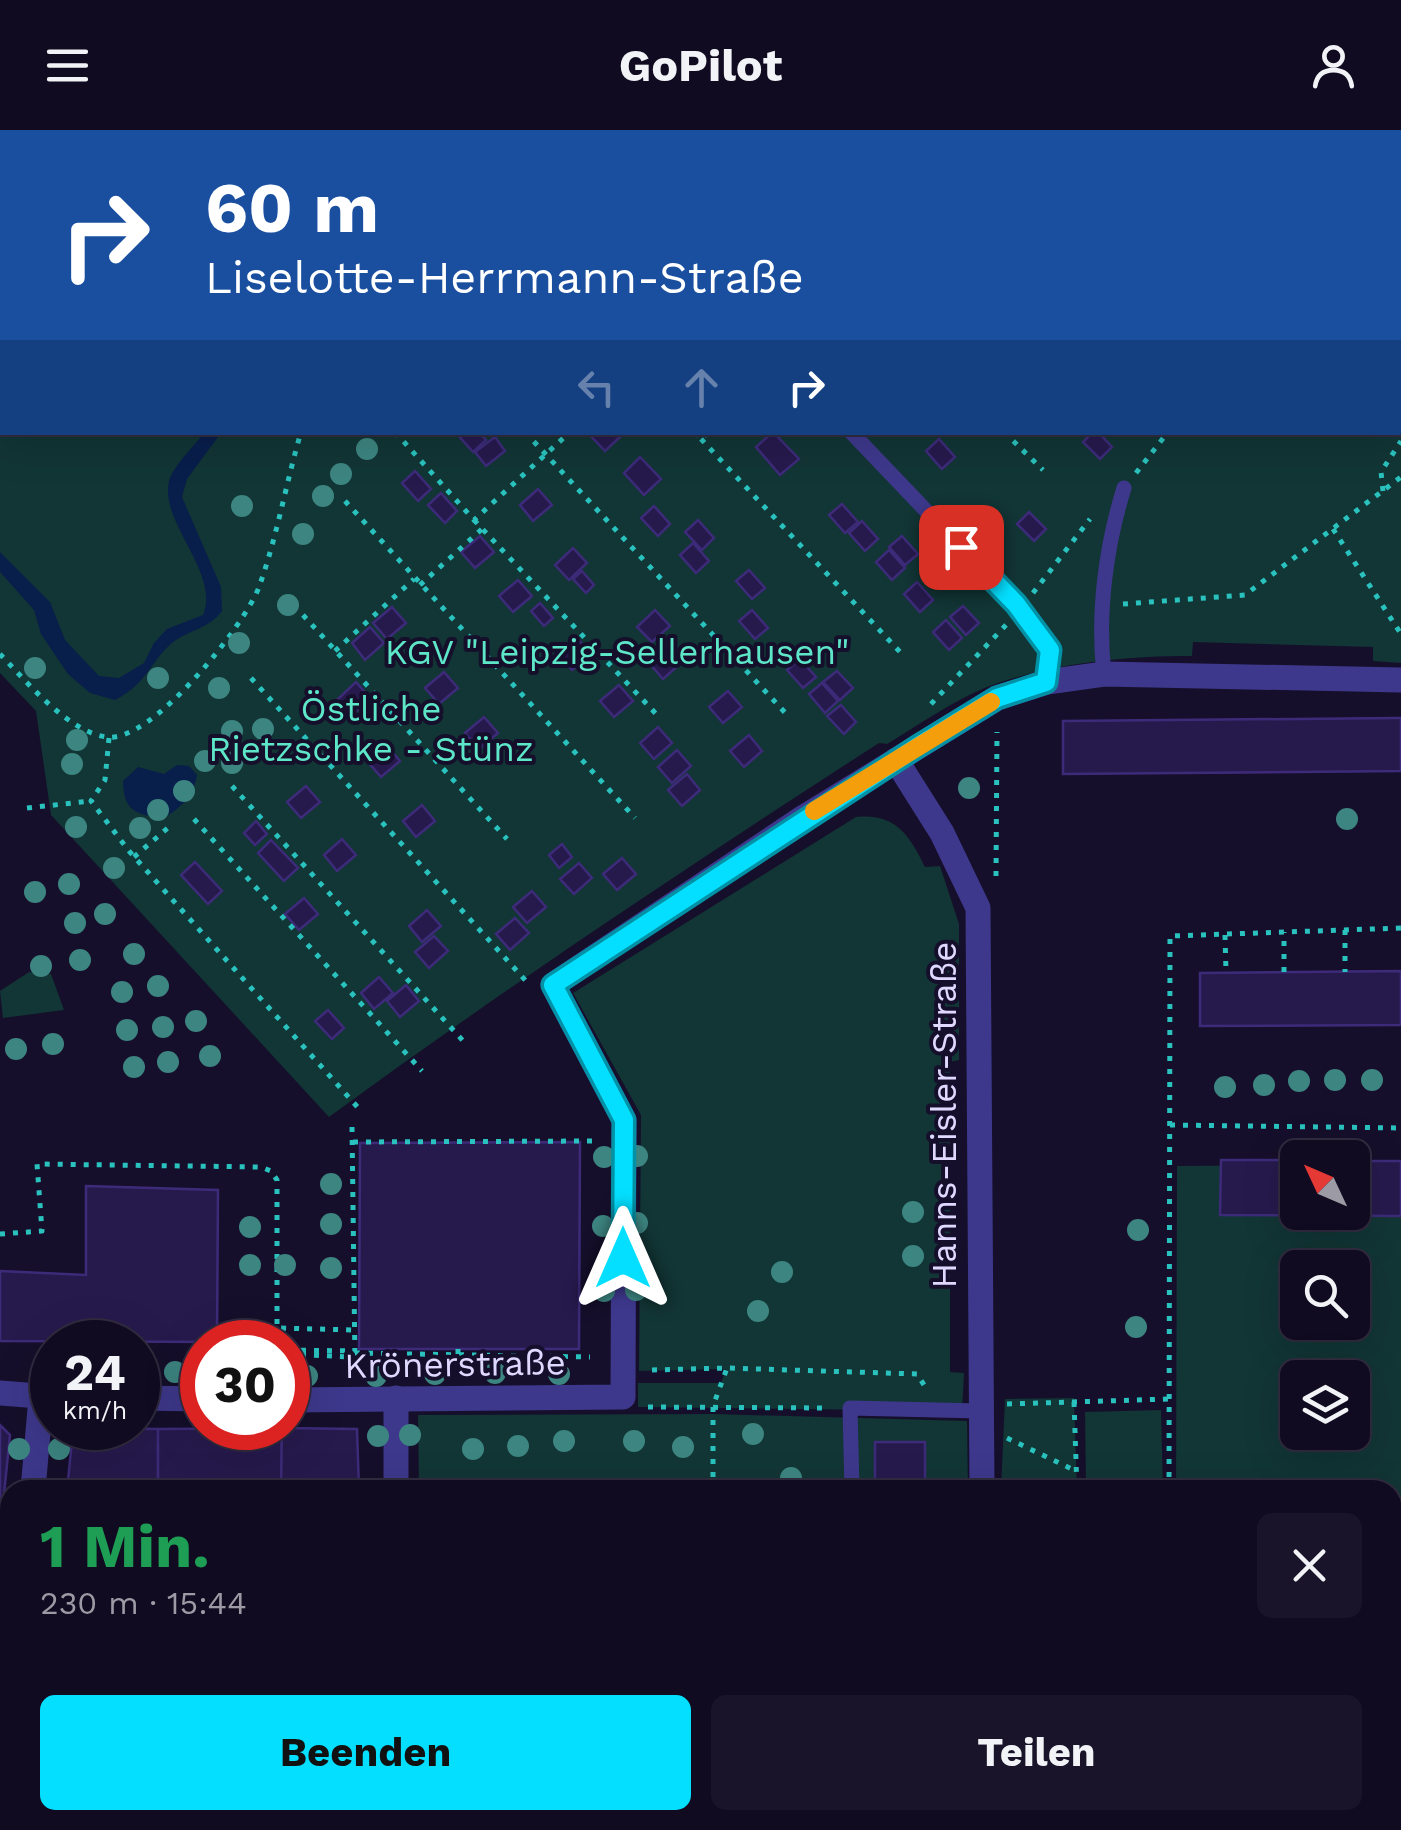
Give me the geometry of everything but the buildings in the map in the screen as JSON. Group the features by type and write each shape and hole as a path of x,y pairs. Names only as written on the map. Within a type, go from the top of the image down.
{"street":[{"path":"630,1402 624,1120 553,985 997,698 1046,682 1104,674 1401,680"},
{"name":"Hanns-Eisler-Straße","path":"896,760 942,833 978,908 990,1408 983,1480"},
{"path":"0,1393 30,1396"},
{"path":"396,1398 396,1480"},
{"name":"Krönerstraße","path":"310,1400 630,1402"},
{"path":"35,1480 40,1450"}],"lane":[{"path":"854,435 1020,610 1050,650 1046,682"},
{"path":"1104,674 1110,533 1124,488"},
{"path":"852,1480 850,1408 990,1408"}],"path":[{"path":"0,654 69,718 109,738 138,728 173,700 219,650 258,590 300,435"},
{"path":"398,435 658,716"},
{"path":"529,435 790,718"},
{"path":"474,520 567,435"},
{"path":"699,435 901,653"},
{"path":"702,439 705,435"},
{"path":"1007,435 1043,470"},
{"path":"926,710 1020,610 1100,506 1124,488 1166,435"},
{"path":"1383,492 1380,472 1401,441"},
{"path":"1105,605 1245,595 1401,478"},
{"path":"345,502 635,818"},
{"path":"420,585 482,529"},
{"path":"1333,529 1401,634"},
{"path":"335,651 414,579"},
{"path":"303,615 508,839"},
{"path":"251,678 525,979"},
{"path":"996,890 997,722"},
{"path":"91,801 105,780 109,738"},
{"path":"232,786 465,1043"},
{"path":"27,808 91,801"},
{"path":"91,801 134,857 361,1111"},
{"path":"194,819 422,1071"},
{"path":"134,857 170,826"},
{"path":"1169,1480 1170,936 1401,928"},
{"path":"1345,930 1345,972"},
{"path":"1284,932 1284,972"},
{"path":"1225,934 1226,972"},
{"path":"1170,1125 1401,1128"},
{"path":"310,1353 352,1355 354,1364 352,1127"},
{"path":"353,1142 592,1141"},
{"path":"0,1234 42,1231 37,1164 261,1166 277,1180 277,1328 355,1330"},
{"path":"310,1352 458,1352 590,1358"},
{"path":"458,1352 458,1365"},
{"path":"639,1371 727,1368 917,1374 940,1410"},
{"path":"714,1480 713,1406 727,1368"},
{"path":"990,1408 1169,1399"},
{"path":"630,1402 850,1408"},
{"path":"1074,1402 1076,1480"},
{"path":"999,1435 1076,1471"}],"green space":[{"name":"Östliche Rietzschke - Stünz","path":"0,435 1401,435 1401,663 1373,661 1373,647 1193,642 1192,656 1088,662 987,687 887,744 879,743 809,788 533,973 329,1117 51,815 36,711 0,673"},
{"path":"856,817 891,822 913,845 925,867 940,866 959,924 959,1060 950,1062 950,1372 964,1373 962,1411 638,1407 638,1383 721,1383 726,1369 639,1371 641,1115 573,993"},
{"path":"29,972 51,974 64,1010 3,1018 0,991"},
{"path":"1280,1165 1280,1230 1370,1230 1370,1195 1401,1165 1401,1480 1176,1480 1177,1166"},
{"path":"1074,1398 1077,1480 1001,1480 1005,1399"},
{"path":"1161,1410 1163,1480 1086,1480 1085,1412"},
{"path":"713,1414 967,1421 968,1480 419,1480 418,1415"}],"water":[{"path":"202,435 220,435 187,479 182,497 221,587 222,611 167,647 127,693 115,700 90,693 68,674 41,634 34,610 0,572 0,552 50,602 65,640 99,676 119,678 144,663 167,629 203,615 203,581 168,494 170,478"},
{"path":"177,765 189,766 197,775 189,796 175,811 162,819 128,805 123,781 138,767 164,774"}],"slow traffic":[{"path":"814,811 991,702"}],"route":[{"path":"623,1258 624,1120 553,985 917,747 997,698 1046,682 1050,650 1016,604 961,547"}],"park label":[{"name":"KGV \"Leipzig-Sellerhausen\"","path":"617,652"}]}
